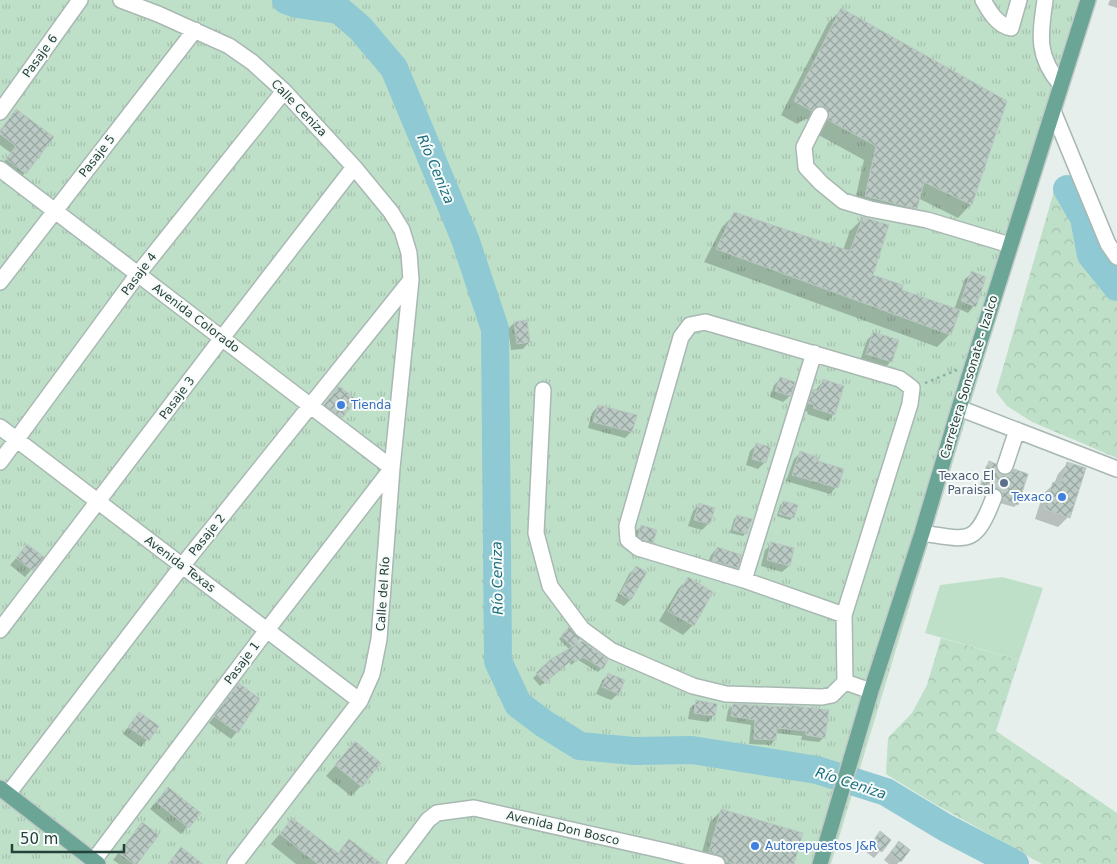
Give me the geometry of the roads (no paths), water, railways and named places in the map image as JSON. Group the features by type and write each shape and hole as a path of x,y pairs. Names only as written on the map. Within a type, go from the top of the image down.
{"main road":[{"name":"Carretera Sonsonate - Izalco","path":"820,864 959,408 1088,0"},
{"path":"4,791 96,862"}],"street":[{"name":"Pasaje 6","path":"0,112 80,0"},
{"name":"Calle Ceniza","path":"121,0 229,46 252,62 284,91 354,167 391,212 402,230 409,253 411,280"},
{"path":"983,0 992,15 1006,27 1011,28 1019,0"},
{"path":"1046,0 1040,33 1044,56 1050,73 1061,85"},
{"name":"Pasaje 5","path":"0,282 195,30"},
{"name":"Pasaje 4","path":"0,462 138,274 284,91"},
{"path":"1053,111 1108,244 1117,257"},
{"path":"820,115 804,147 806,167 821,183 843,201 870,209 927,220 1010,245"},
{"name":"Pasaje 3","path":"0,630 354,167"},
{"name":"Avenida Colorado","path":"0,169 392,468"},
{"name":"Pasaje 2","path":"4,791 411,280"},
{"name":"Calle del Río","path":"235,864 360,701 372,674 380,639 392,468 411,280"},
{"path":"543,390 536,533 550,586 582,629 612,651 693,686 726,694 822,697 832,695 845,682 844,615 910,404 912,388 900,379 705,322 690,325 682,337 627,526 628,540 638,548 744,580 844,615"},
{"path":"744,580 814,353"},
{"path":"959,408 1117,469"},
{"name":"Avenida Texas","path":"0,427 360,701"},
{"path":"1005,466 1017,430"},
{"name":"Pasaje 1","path":"96,862 267,630 392,468"},
{"path":"922,533 960,539 974,535 984,522 994,497"},
{"path":"845,682 871,692"},
{"name":"Avenida Don Bosco","path":"395,864 428,820 437,813 474,808 664,857 716,864"}],"waterway":[{"name":"Río Ceniza","path":"286,0 297,4 339,10 360,28 394,68 465,239 495,329 498,661 518,704 543,723 580,746 634,751 692,750 817,770 886,792 946,828 1015,864"},
{"path":"1067,189 1084,218 1091,255 1117,287"}],"tunnel":[{"path":"994,497 1005,466"}],"place":[{"name":"Tienda","path":"341,405"},
{"name":"Texaco El Paraisal","path":"1004,483"},
{"name":"Texaco","path":"1062,497"},
{"name":"Autorepuestos J&R","path":"755,846"}]}
